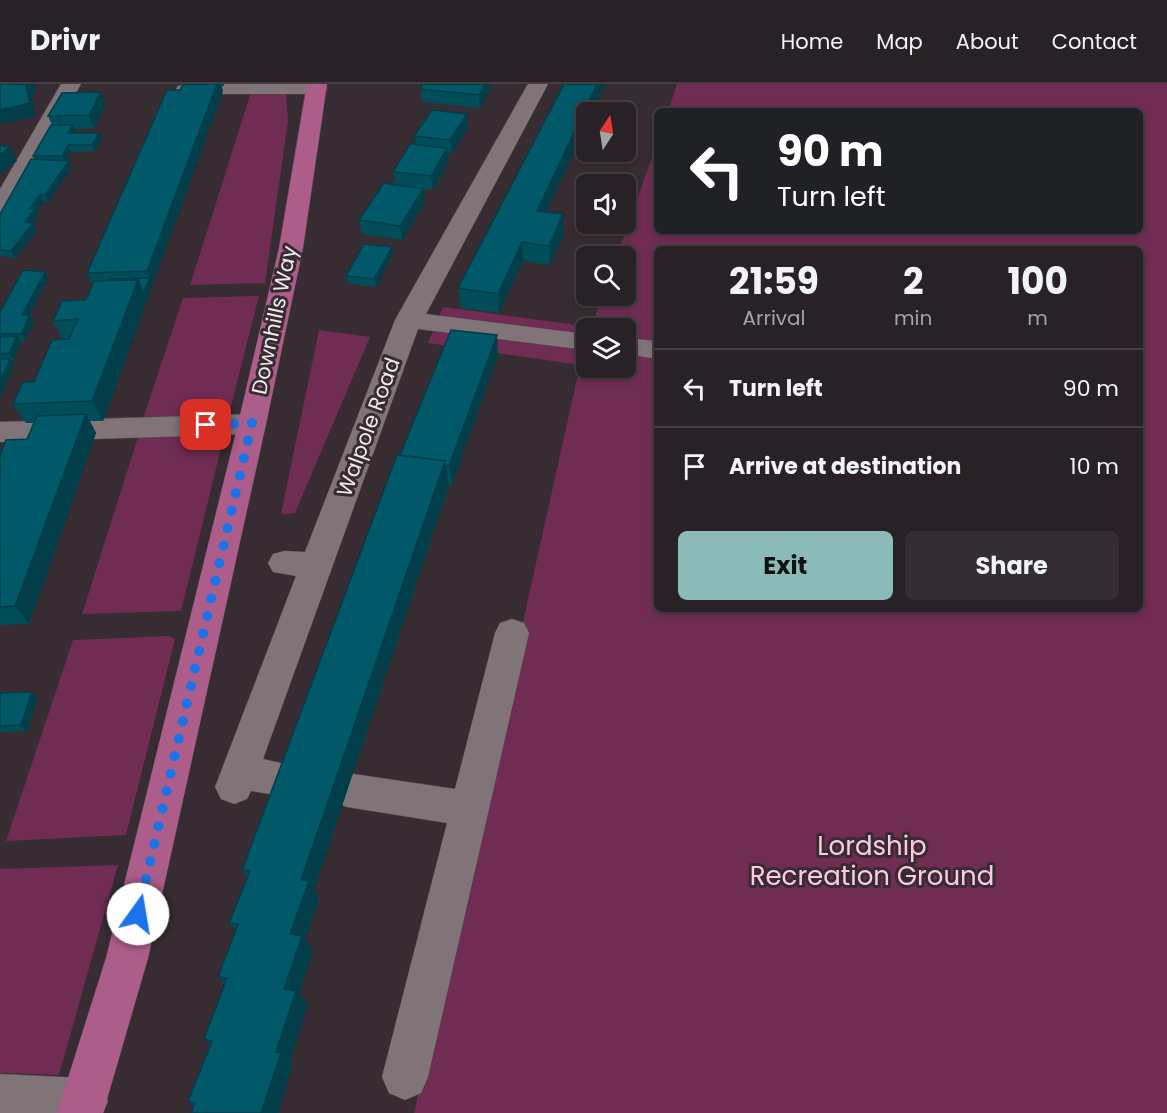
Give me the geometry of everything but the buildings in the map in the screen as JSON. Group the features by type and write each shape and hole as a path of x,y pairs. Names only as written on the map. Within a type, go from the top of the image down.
{"main road":[{"name":"Downhills Way","path":"82,1107 128,958 252,423 291,248 317,85"}],"street":[{"path":"0,209 71,84"},
{"name":"Walpole Road","path":"294,781 237,779 408,320 538,84"},
{"path":"184,90 317,85"},
{"path":"408,320 576,341"},
{"path":"636,347 654,350"},
{"path":"0,432 252,423"},
{"path":"284,563 316,565"},
{"path":"405,1077 512,633"},
{"path":"347,790 470,810"},
{"path":"0,1097 82,1107"}],"green space":[{"name":"Lordship Recreation Ground","path":"677,84 1167,84 1167,1113 414,1113 577,378 636,378 636,318 594,318 599,306 636,306 636,246 621,246 625,234 636,234 636,202 654,151 654,234 1143,234 1143,108 669,108"},
{"path":"251,92 286,94 288,121 265,283 190,285"},
{"path":"259,296 228,418 143,419 183,298"},
{"name":"Lordship Recreation Ground","path":"443,307 576,325 576,364 428,343"},
{"path":"319,330 370,337 295,513 281,514"},
{"path":"139,434 224,436 181,611 82,614"},
{"path":"169,636 175,639 126,835 6,841 73,640"},
{"path":"118,865 59,1075 0,1073 0,869"}],"route":[{"path":"138,914 252,423 206,425"}]}
